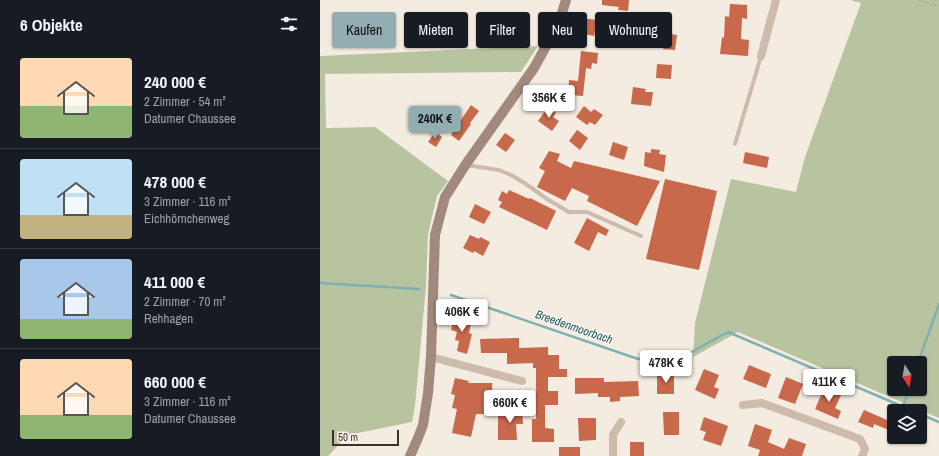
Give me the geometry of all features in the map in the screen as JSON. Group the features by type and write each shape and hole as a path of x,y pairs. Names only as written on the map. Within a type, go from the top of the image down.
{"street":[{"path":"410,456 423,425 428,393 431,357 435,235 445,197 466,164 534,68 561,16 566,0"},
{"path":"761,56 776,0"},
{"path":"431,357 522,381"},
{"path":"743,406 762,403 860,438 865,449 862,456"},
{"path":"613,456 613,435 621,422"}],"lane":[{"path":"735,144 761,56"},
{"path":"466,164 499,170 511,175 569,212 587,212 641,236"}],"path":[{"path":"919,0 939,6"}],"green space":[{"path":"850,0 939,0 939,418 927,413 927,404 906,404 888,396 927,396 927,356 887,356 887,396 738,332 693,357 695,323 731,179 796,192 805,157 861,3"},
{"path":"530,46 538,46 521,72 325,74 326,128 375,127 448,181 437,196 428,234 426,286 415,406 412,422 348,435 328,456 320,456 320,56 494,48 530,48"}],"building":[{"path":"602,0 629,0 628,11 618,10 619,7 602,5"},
{"path":"730,4 747,5 747,19 742,18 741,39 749,40 748,56 720,54 722,37 724,38 725,16 729,17"},
{"path":"587,19 595,20 594,36 587,35"},
{"path":"672,34 677,35 675,50 663,49 672,48"},
{"path":"581,51 598,53 597,64 592,63 591,69 586,68 583,96 568,95 569,80 578,81"},
{"path":"657,64 672,65 671,79 656,78"},
{"path":"633,87 646,89 645,92 653,92 651,106 631,104"},
{"path":"471,105 479,111 459,141 451,135"},
{"path":"584,106 591,112 594,109 603,115 595,125 590,122 587,125 576,117"},
{"path":"548,107 556,113 553,117 559,121 552,131 538,121"},
{"path":"577,130 588,138 580,150 569,141"},
{"path":"435,132 442,137 436,147 428,142"},
{"path":"505,133 515,140 506,152 496,145"},
{"path":"613,142 628,147 624,160 609,155"},
{"path":"651,149 660,150 659,154 666,155 664,172 644,166 645,152 651,153"},
{"path":"549,151 560,154 557,161 571,168 574,161 660,181 637,226 587,201 589,196 572,188 565,201 537,187 545,171 539,168"},
{"path":"745,152 769,157 767,168 743,163"},
{"path":"665,179 717,191 699,270 646,259"},
{"path":"509,190 529,199 530,198 556,211 547,230 499,207 502,202 498,200 502,191 507,194"},
{"path":"475,204 491,212 484,224 469,217"},
{"path":"587,218 609,230 606,236 598,232 589,251 574,243"},
{"path":"470,235 479,239 480,237 490,242 483,256 474,251 473,253 463,248"},
{"path":"455,314 467,317 466,322 471,324 469,333 472,334 467,354 457,351 459,341 455,340 457,332 451,330"},
{"path":"519,338 519,348 548,347 548,355 559,355 559,369 567,369 567,377 548,377 548,391 558,391 558,405 545,405 545,428 554,429 554,442 532,442 532,419 536,419 536,402 532,402 532,394 536,394 536,368 533,368 533,363 507,364 507,353 481,353 480,339"},
{"path":"749,365 771,374 766,388 743,379"},
{"path":"704,369 719,375 714,387 719,389 715,399 695,390"},
{"path":"657,374 674,374 674,394 657,394"},
{"path":"786,377 803,384 795,404 778,398"},
{"path":"455,378 469,381 468,383 492,383 493,414 476,414 471,437 452,433 457,409 452,408 455,395 451,394"},
{"path":"575,378 604,378 604,382 638,381 639,396 620,397 620,401 610,402 610,397 598,397 598,393 575,394"},
{"path":"824,388 841,395 835,408 841,411 838,419 815,409"},
{"path":"522,407 523,424 516,424 517,440 498,440 498,414 511,413 511,408"},
{"path":"864,410 887,420 887,429 874,424 873,428 858,422"},
{"path":"663,412 679,412 679,435 664,435"},
{"path":"704,417 728,426 721,446 703,440 706,432 700,430"},
{"path":"578,418 596,418 596,440 579,441"},
{"path":"755,424 772,430 768,442 784,449 789,438 806,444 802,456 758,456 760,450 748,446"},
{"path":"630,442 644,442 644,456 630,456"},
{"path":"559,447 580,447 580,456 559,456"}],"waterway":[{"name":"Breedenmoorbach","path":"320,283 419,289"},
{"name":"Breedenmoorbach","path":"451,295 638,359 688,354 728,332 897,404"},
{"path":"920,356 939,304"},
{"path":"904,404 907,396"},
{"name":"Breedenmoorbach","path":"927,417 939,422"}]}
